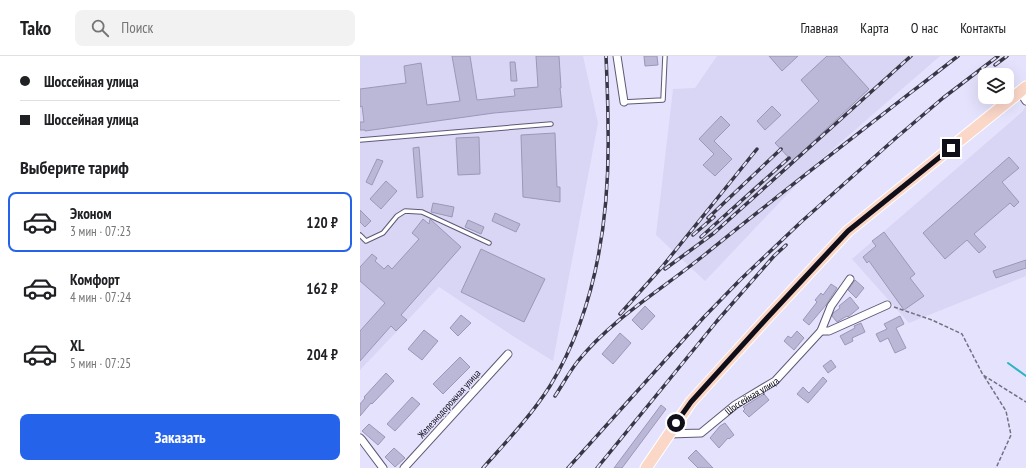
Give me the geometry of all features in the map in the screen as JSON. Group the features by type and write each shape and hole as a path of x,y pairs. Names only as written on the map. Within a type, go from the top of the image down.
{"main road":[{"path":"646,468 691,402 848,231 1024,93"}],"street":[{"path":"617,56 624,102"},
{"name":"Шоссейная улица","path":"669,434 701,433 735,405 775,381 821,332 831,306 850,279"},
{"name":"Шоссейная улица","path":"821,332 829,331 887,305"},
{"name":"Железнодорожная улица","path":"404,468 508,354"},
{"path":"360,438 383,468"}],"lane":[{"path":"624,102 663,100 665,56"},
{"path":"360,140 551,124"},
{"path":"360,235 366,241 383,233 397,216 405,211 422,212 489,243"}],"path":[{"path":"887,305 932,320 962,334 983,375 1006,411 1011,435 996,468"},
{"path":"983,375 1026,402"}],"shaded area":[{"path":"360,56 583,56 598,123 553,361 439,287 360,370"},
{"path":"717,56 940,56 817,163 705,281 656,235 673,89 695,88"},
{"path":"1026,106 1026,276 909,323 852,259 1022,112"}],"building":[{"path":"452,56 470,56 477,100 515,96 514,89 538,87 536,56 559,56 562,107 494,113 365,131 360,130 360,122 364,122 362,106 360,107 360,89 406,83 404,66 421,63 427,105 460,101"},
{"path":"644,56 657,56 658,65 645,66"},
{"path":"769,56 798,56 782,71"},
{"path":"827,56 839,56 869,89 792,161 775,143 819,101 801,80"},
{"path":"510,62 515,62 517,81 511,81"},
{"path":"772,106 781,115 765,130 757,121"},
{"path":"721,116 730,125 714,141 732,159 715,176 703,165 714,154 699,139"},
{"path":"555,133 557,187 560,187 560,202 523,197 521,135"},
{"path":"479,137 480,174 458,175 456,138"},
{"path":"419,147 423,197 417,198 413,148"},
{"path":"1009,157 1019,168 1002,182 1019,202 1014,207 1010,203 974,234 986,247 979,253 967,240 945,259 923,233"},
{"path":"377,159 383,161 372,185 366,182"},
{"path":"386,181 397,191 381,209 370,199"},
{"path":"433,203 454,207 452,217 431,212"},
{"path":"360,210 371,221 365,227 360,222"},
{"path":"495,213 520,224 516,232 492,221"},
{"path":"423,219 429,224 430,219 461,247 401,315 407,320 396,331 391,326 360,361 360,331 385,303 360,281 360,267 372,254 377,258 375,261 384,269 388,265 392,269 419,239 412,233"},
{"path":"468,220 484,227 481,234 465,227"},
{"path":"884,232 915,274 910,278 924,296 904,310 869,261 867,263 863,257 876,246 872,241"},
{"path":"481,249 545,279 524,322 461,292"},
{"path":"1026,260 1026,268 996,278 993,271"},
{"path":"855,280 864,288 856,298 848,290"},
{"path":"831,284 837,288 826,305 809,325 803,320 817,302 815,300 821,293 823,295"},
{"path":"850,297 859,308 848,317 847,316 837,322 832,316 833,313"},
{"path":"645,306 655,316 642,330 632,320"},
{"path":"461,315 471,323 458,336 450,328"},
{"path":"900,316 904,324 896,328 906,348 895,353 888,338 880,342 876,334 887,329 884,324"},
{"path":"861,323 865,332 852,338 853,341 845,345 840,336"},
{"path":"424,330 438,341 422,360 408,349"},
{"path":"797,331 804,338 794,350 784,341 788,336 791,338"},
{"path":"620,333 631,343 613,364 602,354"},
{"path":"460,357 470,367 443,394 433,384"},
{"path":"831,360 836,367 828,373 823,366"},
{"path":"386,373 394,381 360,416 360,404 365,398 364,397"},
{"path":"823,377 827,381 808,403 797,394 803,387 809,393"},
{"path":"764,394 769,400 749,417 743,411 745,409 743,407"},
{"path":"412,397 420,404 395,431 387,424"},
{"path":"661,405 666,409 622,468 614,468"},
{"path":"725,423 734,435 729,439 728,438 719,448 710,438 720,426"},
{"path":"369,424 385,437 378,445 362,431"},
{"path":"394,448 405,458 395,467 385,457"},
{"path":"696,450 713,468 698,468 688,458"}],"waterway":[{"path":"1008,363 1026,376"}],"railway":[{"path":"483,468 527,418 550,386 566,356 590,293 603,227 606,193 608,159 606,56"},
{"path":"665,269 714,233 911,56"},
{"path":"555,396 578,361 606,331 958,56"},
{"path":"568,468 704,317 740,280 801,222 897,137 943,98 998,56"},
{"path":"995,65 1007,56"},
{"path":"620,314 662,267 757,149"},
{"path":"708,218 781,149"},
{"path":"701,237 789,158"},
{"path":"693,235 714,217"},
{"path":"597,468 717,321 774,256 786,245"}],"route":[{"path":"676,423 691,402 848,231 951,148"}]}
